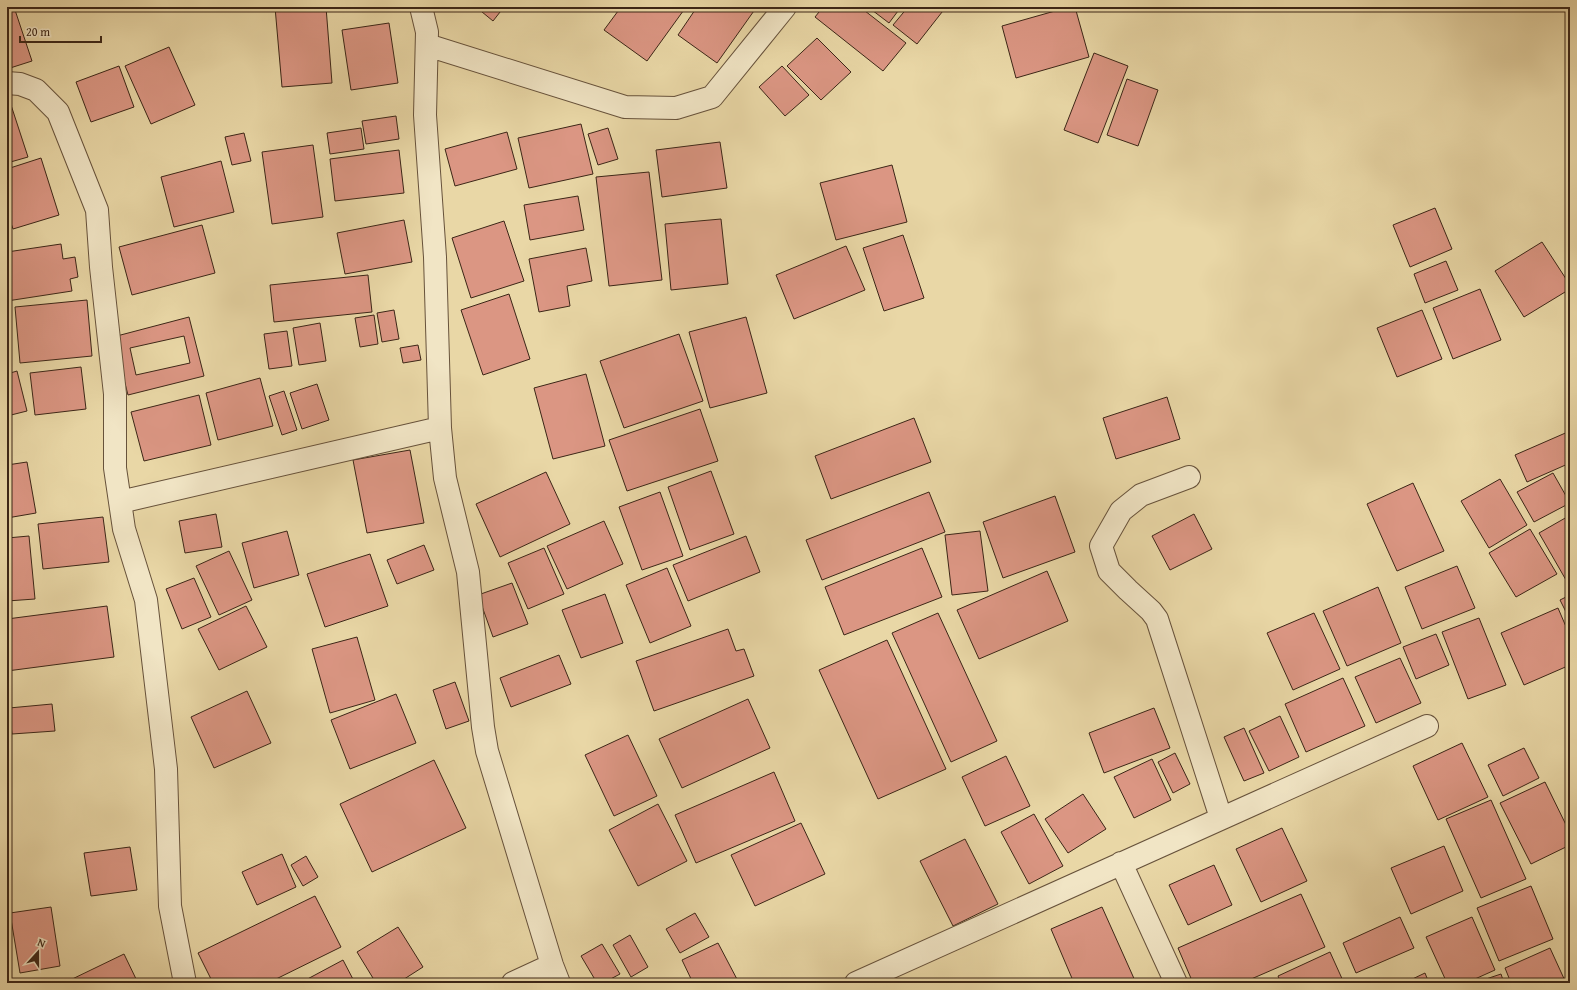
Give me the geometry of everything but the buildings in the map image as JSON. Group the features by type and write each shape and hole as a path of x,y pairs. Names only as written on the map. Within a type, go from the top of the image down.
{"street":[{"path":"421,7 427,32 425,115 435,257 440,428 445,478 468,572 483,727 487,751 555,974 513,983"},
{"path":"427,45 625,106 676,108 712,97 785,7"},
{"path":"7,83 20,84 36,90 58,112 97,210 101,267 115,394 115,468 124,528 146,600 166,769 170,906 185,983"},
{"path":"120,502 440,428"},
{"path":"1189,477 1141,495 1121,512 1101,546 1109,571 1151,611 1157,619 1221,818"},
{"path":"856,983 1427,726"},
{"path":"1121,863 1176,983"}]}
